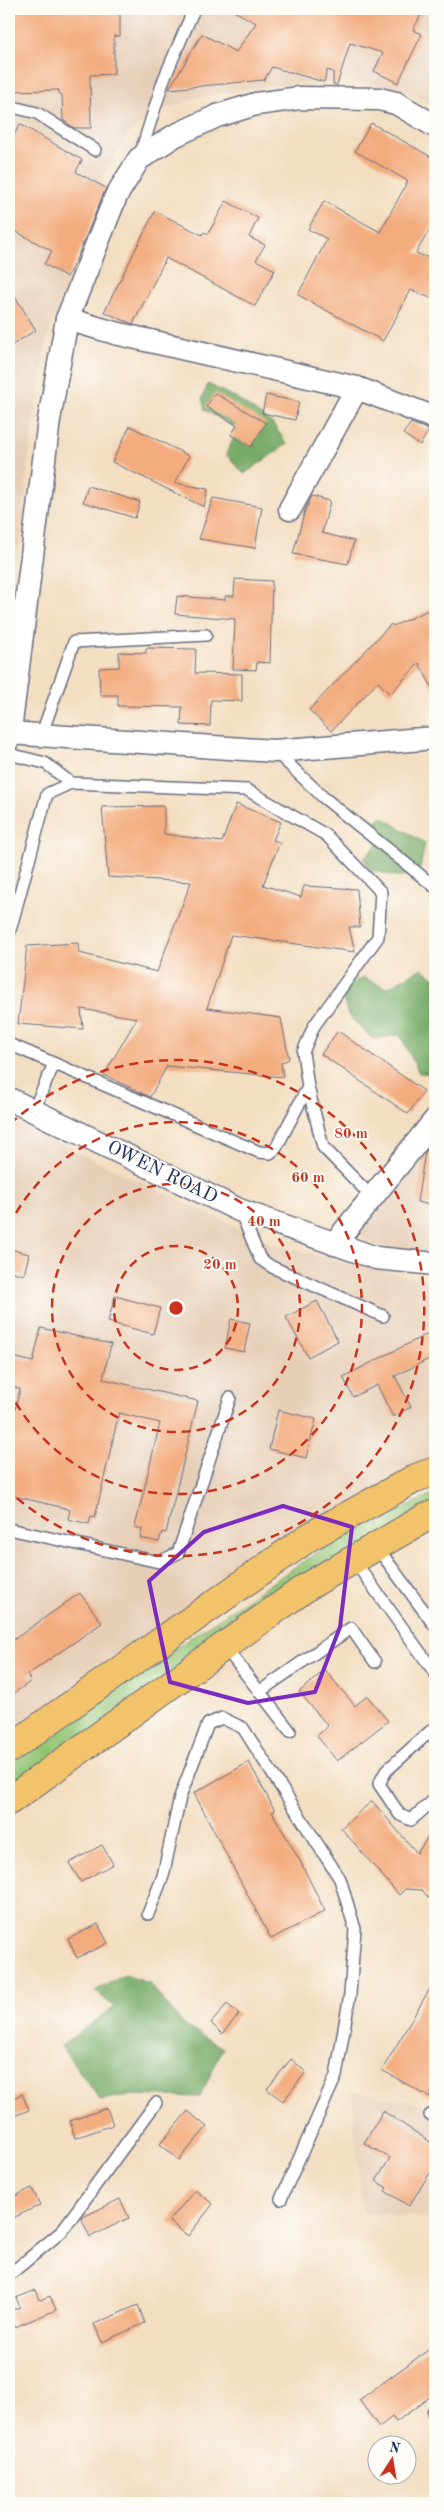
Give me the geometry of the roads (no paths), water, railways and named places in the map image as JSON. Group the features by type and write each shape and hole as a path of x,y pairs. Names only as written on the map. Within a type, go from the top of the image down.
{"main road":[{"path":"9,1749 282,1556 325,1528 416,1478 435,1471"},
{"path":"9,1802 308,1586 435,1514"},
{"path":"282,1556 308,1586"}],"street":[{"path":"9,739 49,420 66,319 116,196 139,159 174,136 217,116 256,104 300,98 379,99 396,103 435,126"},
{"path":"66,319 114,333 357,388 435,418"},
{"path":"290,509 357,388"},
{"path":"9,733 274,751 435,738"},
{"name":"OWEN ROAD","path":"9,1099 239,1210 376,1258 435,1264"},
{"path":"334,1244 435,1120"}],"lane":[{"path":"139,159 164,80 194,9"},
{"path":"9,106 37,113 95,150"},
{"path":"9,601 20,648"},
{"path":"40,736 74,642 206,635"},
{"path":"274,751 323,797 435,887"},
{"path":"9,754 45,763 71,783"},
{"path":"9,934 47,794 71,783 247,790 326,835 381,892 378,937 314,1026 303,1052 308,1087 323,1147 372,1197"},
{"path":"9,1044 258,1152 270,1153 276,1148 308,1087"},
{"path":"33,1111 54,1064"},
{"path":"239,1210 260,1259 272,1267 383,1316"},
{"path":"9,1529 159,1562 178,1553 230,1398"},
{"path":"376,1546 435,1626"},
{"path":"353,1559 435,1673"},
{"path":"259,1692 351,1628 375,1662"},
{"path":"224,1646 290,1731"},
{"path":"148,1914 163,1876 180,1797 208,1724 222,1718 243,1728 340,1879 355,1929 350,1994 336,2076 281,2198"},
{"path":"435,1728 386,1771 379,1784 400,1815 411,1820 435,1799"},
{"path":"9,2275 61,2232 156,2103"}]}
